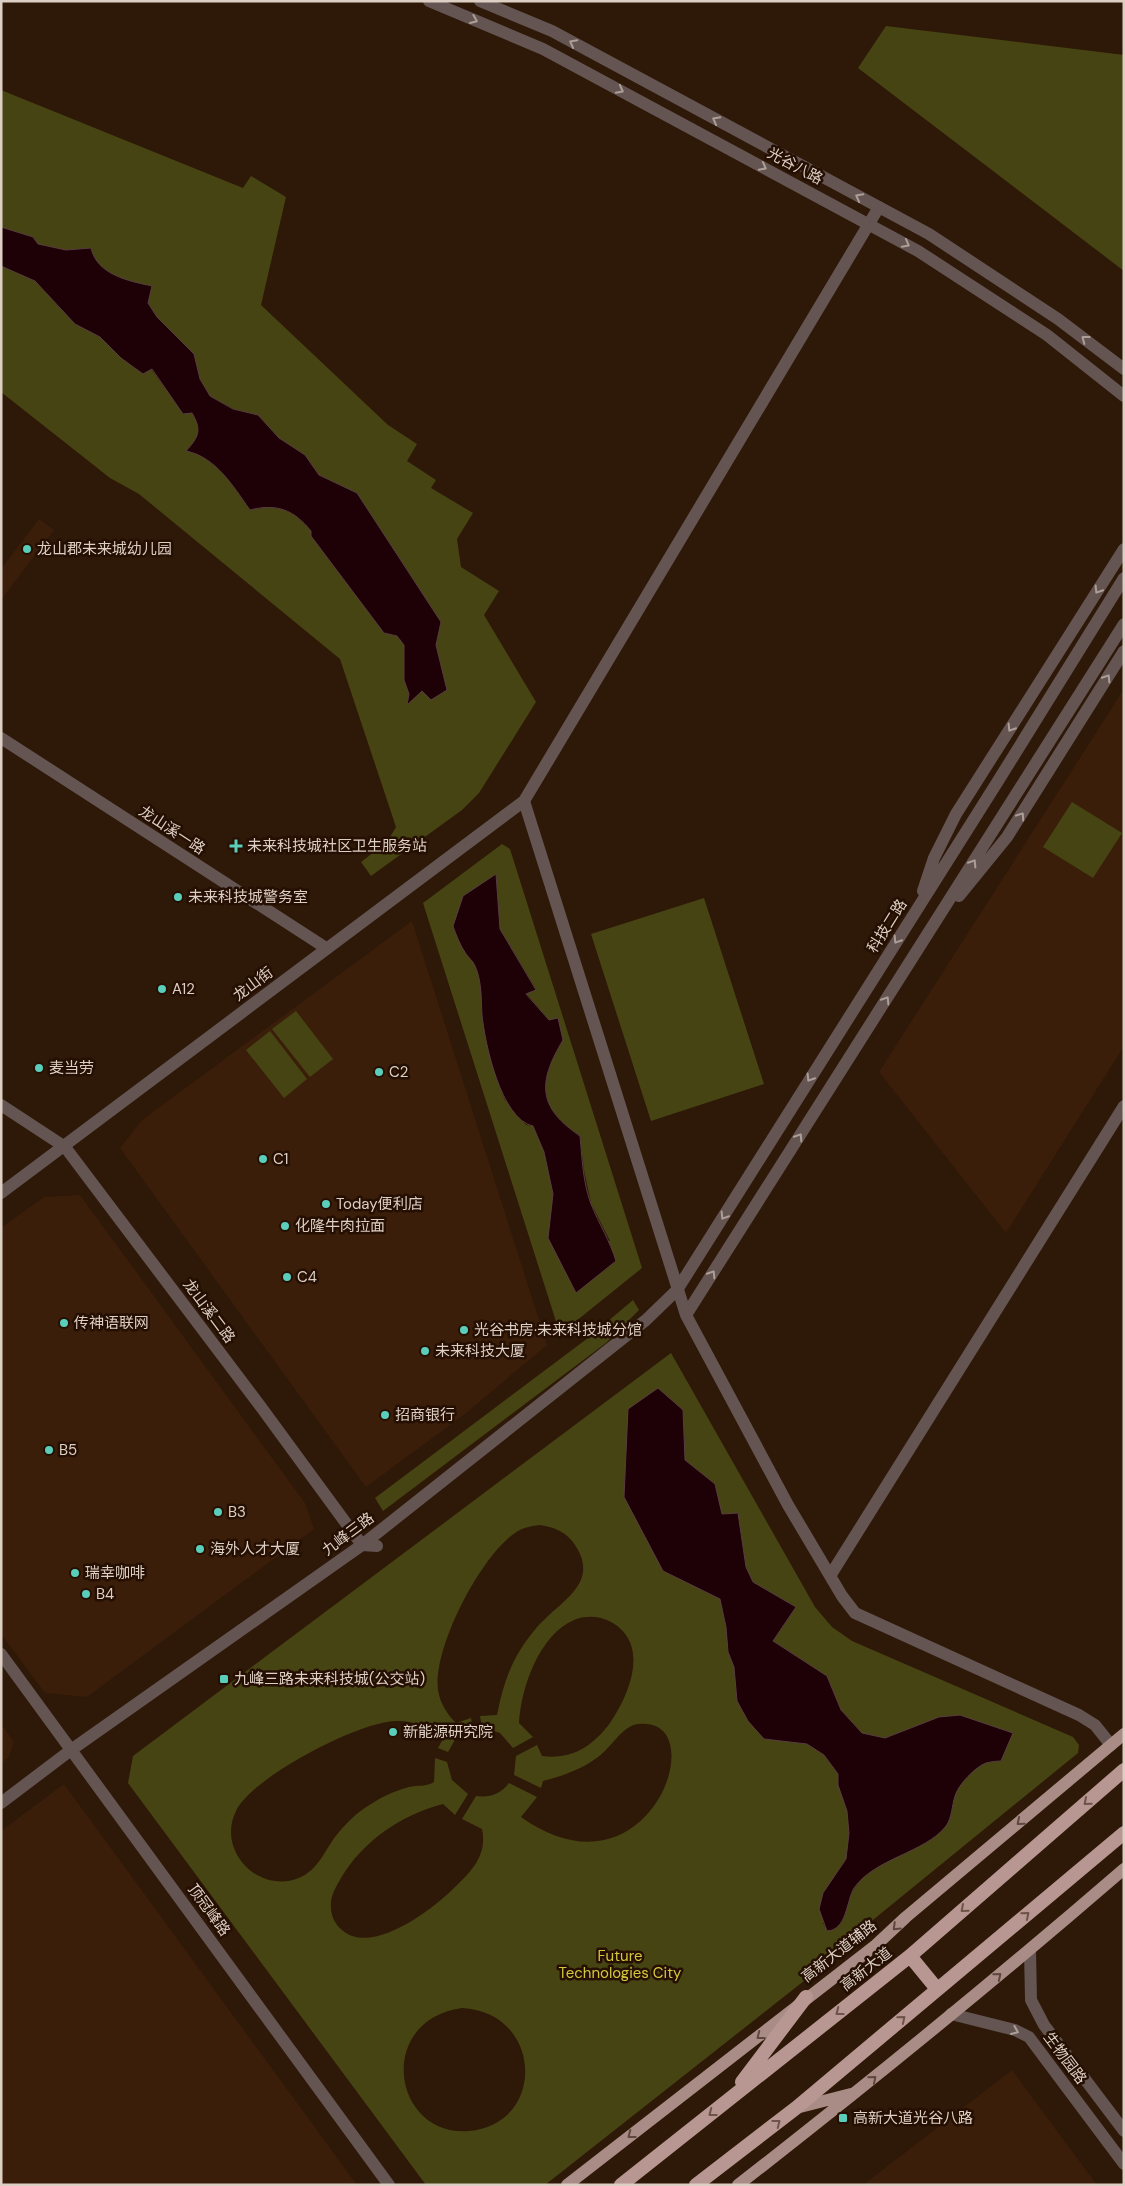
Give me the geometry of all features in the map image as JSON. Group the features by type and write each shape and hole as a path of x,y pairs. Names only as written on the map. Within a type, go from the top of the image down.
{"highway":[{"name":"高新大道","path":"621,2185 910,1956 1124,1770"},
{"path":"696,2185 796,2108 1124,1833"},
{"path":"910,1956 937,1989"},
{"path":"730,2098 806,1997"}],"main road":[{"name":"高新大道辅路","path":"567,2185 806,1997 876,1945 906,1917 1124,1734"},
{"path":"738,2185 857,2092 1030,1950 1124,1869"},
{"path":"796,2108 857,2092"}],"street":[{"name":"光谷八路","path":"429,1 543,49 918,251 1047,335 1124,396"},
{"name":"光谷八路","path":"480,1 552,31 929,234 1058,319 1124,369"},
{"path":"879,207 524,801 686,1315 788,1506 830,1576 854,1613 1079,1715 1095,1725 1111,1745"},
{"path":"916,910 934,858 956,814 1124,549"},
{"name":"科技二路","path":"677,1290 1124,578"},
{"path":"686,1315 1124,624"},
{"path":"936,922 977,876 1007,837 1124,651"},
{"name":"龙山溪一路","path":"1,738 326,948"},
{"name":"龙山街","path":"1,1193 524,801"},
{"name":"龙山溪二路","path":"1,1105 64,1147 261,1407 362,1545"},
{"path":"830,1576 1124,1106"},
{"name":"九峰三路","path":"1,1803 71,1750 362,1545 646,1320 677,1290"},
{"path":"362,1545 377,1546"},
{"name":"顶冠峰路","path":"1,1654 390,2185"},
{"name":"生物园路","path":"1030,1950 1032,2000 1044,2025 1124,2131"},
{"name":"生物园路","path":"951,2014 1015,2030 1029,2037 1124,2164"}],"shaded area":[{"path":"1,227 33,237 38,244 66,250 91,248 94,257 107,271 124,279 152,286 148,303 157,317 194,354 200,379 210,396 233,409 258,415 279,438 305,455 319,475 357,493 441,622 436,645 447,690 431,700 422,691 407,705 409,694 404,680 404,645 397,636 384,633 311,536 311,531 298,518 284,510 269,507 250,510 230,482 215,466 197,454 186,451 194,442 198,433 197,424 192,413 183,414 152,369 143,374 121,358 100,337 75,324 35,281 1,266"},
{"name":"龙山郡未来城幼儿园","path":"39,519 54,530 1,600 1,569"},
{"path":"1124,689 1124,1046 1006,1233 879,1072"},
{"path":"496,874 500,929 536,990 526,994 549,1020 558,1018 563,1040 549,1069 546,1081 546,1093 549,1104 556,1115 580,1136 583,1170 588,1196 616,1261 576,1293 548,1238 553,1194 544,1152 533,1126 522,1120 512,1110 497,1079 484,1028 479,978 453,926 463,896"},
{"path":"412,921 547,1345 465,1414 366,1487 120,1148 142,1120"},
{"path":"80,1195 305,1503 314,1529 87,1697 45,1693 1,1634 1,1228 44,1197"},
{"path":"658,1388 683,1410 685,1460 715,1484 722,1514 738,1513 746,1567 753,1582 796,1607 773,1641 827,1676 841,1710 862,1733 885,1738 939,1717 960,1715 1013,1733 1001,1761 982,1765 963,1782 955,1796 951,1815 946,1826 926,1843 874,1869 863,1878 851,1894 842,1921 834,1929 827,1931 819,1909 823,1893 846,1859 849,1833 847,1811 838,1785 838,1774 824,1755 807,1744 764,1739 748,1721 737,1701 734,1667 728,1652 726,1627 720,1599 663,1571 624,1497 628,1409"},
{"path":"1,1724 14,1742 8,1758 1,1763"},
{"path":"64,1784 357,2185 1,2185 1,1831"},
{"path":"1012,2070 1097,2185 863,2185"}],"green space":[{"path":"886,26 1124,55 1124,271 858,68"},
{"path":"1,90 243,188 251,176 286,197 261,305 388,425 417,444 407,461 436,480 431,488 473,513 457,539 461,567 499,591 484,615 536,702 479,793 462,810 371,876 361,862 387,842 396,827 340,659 139,494 110,478 1,392 1,266 35,281 75,324 100,337 134,368 151,369 183,413 192,413 195,419 198,433 187,450 207,459 215,466 250,510 269,507 277,508 291,513 305,524 311,531 311,536 384,633 397,636 404,645 404,680 409,694 408,704 422,690 447,690 436,645 441,622 357,493 319,475 305,455 279,438 258,415 234,409 210,396 200,379 194,354 157,317 148,303 152,286 124,279 107,271 94,257 91,248 66,250 38,244 33,237 1,227"},
{"path":"1072,802 1122,833 1093,878 1043,847"},
{"path":"502,844 510,849 642,1268 560,1334 423,903","holes":["496,875 500,929 536,989 526,993 549,1020 558,1019 563,1040 549,1069 546,1093 549,1104 556,1115 580,1136 584,1170 591,1203 610,1241 549,1238 553,1194 544,1152 533,1126 526,1125 505,1100 498,1083 482,1016 481,989 463,897"]},
{"path":"704,898 764,1084 651,1121 591,934"},
{"path":"296,1011 333,1059 310,1077 272,1029"},
{"path":"270,1031 307,1079 284,1098 246,1050"},
{"path":"633,1300 639,1310 606,1343 383,1511 375,1498 588,1338"},
{"name":"Future Technologies City","path":"671,1353 815,1607 832,1627 852,1641 1073,1737 1079,1745 1078,1753 814,1968 809,1977 545,2185 426,2185 128,1783 133,1756","holes":["683,1410 685,1460 715,1484 722,1515 738,1513 746,1567 753,1582 796,1607 773,1641 827,1676 841,1710 862,1733 885,1738 939,1717 1013,1733 1001,1760 982,1765 963,1782 955,1796 951,1815 946,1826 926,1843 886,1863 863,1879 851,1894 842,1921 834,1929 827,1930 823,1923 823,1893 846,1859 849,1833 847,1811 838,1785 838,1774 824,1755 807,1744 765,1739 748,1721 737,1701 734,1667 720,1599 696,1586 624,1497 626,1454","540,1525 555,1529 564,1533 572,1540 581,1558 583,1569 581,1579 569,1597 538,1626 524,1644 507,1678 497,1715 480,1716 482,1727 500,1733 513,1748 533,1737 519,1723 528,1679 542,1650 562,1627 574,1620 588,1617 598,1617 607,1620 623,1632 630,1643 633,1656 633,1670 629,1685 617,1712 603,1731 581,1750 563,1756 542,1756 537,1745 516,1756 514,1775 541,1788 543,1781 572,1772 592,1761 603,1753 627,1729 638,1724 661,1729 671,1747 669,1773 657,1801 635,1825 605,1840 566,1839 521,1817 537,1797 509,1783 502,1790 494,1794 476,1796 462,1819 482,1829 482,1848 476,1863 459,1884 430,1909 400,1928 368,1938 354,1937 342,1930 333,1917 331,1899 337,1885 360,1852 384,1831 398,1822 443,1804 455,1815 468,1794 452,1780 447,1762 435,1758 434,1782 431,1784 409,1787 394,1792 361,1811 339,1832 320,1860 307,1874 286,1881 271,1880 257,1875 246,1866 237,1854 232,1841 231,1826 236,1811 246,1797 263,1782 285,1767 309,1753 359,1730 381,1723 410,1722 428,1728 438,1735 443,1739 438,1748 448,1752 456,1738 473,1729 471,1718 456,1723 440,1699 438,1672 443,1651 462,1605 474,1582 488,1562 501,1545 515,1533","462,2008 489,2014 508,2028 520,2047 525,2068 522,2090 512,2109 494,2124 469,2131 443,2128 423,2116 410,2098 404,2076 406,2054 416,2033 434,2017"]}],"place":[{"name":"龙山郡未来城幼儿园","path":"27,549"},
{"name":"未来科技城社区卫生服务站","path":"236,846"},
{"name":"未来科技城警务室","path":"178,897"},
{"name":"A12","path":"162,989"},
{"name":"麦当劳","path":"39,1068"},
{"name":"C2","path":"379,1072"},
{"name":"C1","path":"263,1159"},
{"name":"Today便利店","path":"326,1204"},
{"name":"化隆牛肉拉面","path":"285,1226"},
{"name":"C4","path":"287,1277"},
{"name":"传神语联网","path":"64,1323"},
{"name":"光谷书房·未来科技城分馆","path":"464,1330"},
{"name":"未来科技大厦","path":"425,1351"},
{"name":"招商银行","path":"385,1415"},
{"name":"B5","path":"49,1450"},
{"name":"B3","path":"218,1512"},
{"name":"海外人才大厦","path":"200,1549"},
{"name":"瑞幸咖啡","path":"75,1573"},
{"name":"B4","path":"86,1594"},
{"name":"九峰三路未来科技城(公交站)","path":"224,1679"},
{"name":"新能源研究院","path":"393,1732"},
{"name":"高新大道光谷八路","path":"843,2118"}]}
